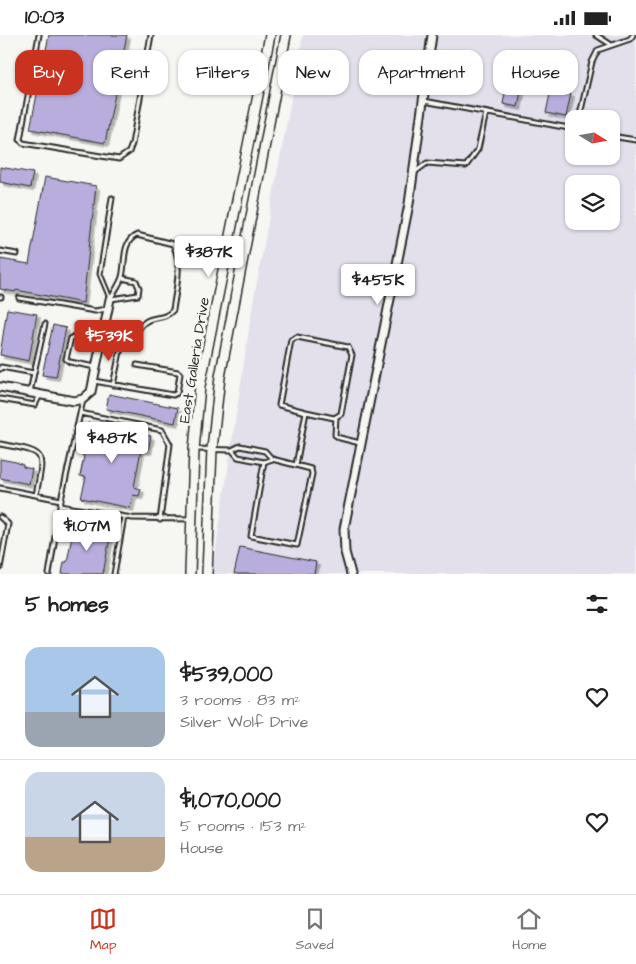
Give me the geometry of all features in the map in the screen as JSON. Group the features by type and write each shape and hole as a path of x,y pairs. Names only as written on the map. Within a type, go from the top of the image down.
{"main road":[{"name":"East Galleria Drive","path":"190,574 197,408 204,363 270,35"},
{"name":"East Galleria Drive","path":"207,574 212,449 220,377 286,35"}],"street":[{"path":"351,574 345,552 344,529 414,173 432,35"},
{"path":"0,387 80,400 92,391 110,299"}],"lane":[{"path":"39,35 20,140 23,143 119,159 129,152 132,144 151,35"},
{"path":"596,35 610,44"},
{"path":"581,110 592,62 598,50 634,36"},
{"path":"424,101 565,127"},
{"path":"414,173 427,163 466,166 478,149 486,113"},
{"path":"620,137 636,140"},
{"path":"110,299 100,274 112,198"},
{"path":"110,299 122,278 128,242 132,237 137,235 173,245 178,255 178,275 173,310 164,317 152,317 146,320 136,333"},
{"path":"0,251 17,253"},
{"path":"110,299 138,295 139,288 136,281 122,278"},
{"path":"19,298 95,311 109,309"},
{"path":"30,392 44,324"},
{"path":"96,367 70,362 66,359 72,336 102,341"},
{"path":"297,337 348,347 351,351 341,414 336,417 306,412 279,405 291,340 297,337"},
{"path":"113,385 122,347"},
{"path":"94,381 173,395 177,393 180,374 178,372 137,365"},
{"path":"0,369 2,367 34,373"},
{"path":"0,399 35,405 40,394"},
{"path":"49,574 61,500 80,413 80,400"},
{"path":"296,465 306,412"},
{"path":"80,413 162,430 166,434 170,444 160,520"},
{"path":"336,417 334,435 361,443"},
{"path":"0,444 35,451 40,455 42,461 36,495"},
{"path":"194,449 232,451 240,446 265,451 272,459"},
{"path":"232,451 238,457 264,462 272,459 311,469 297,545 293,546 251,537 264,462"},
{"path":"0,488 61,500"},
{"path":"60,506 124,517 160,520 193,519"},
{"path":"0,517 8,524 0,568"},
{"path":"114,574 124,517"}],"shaded area":[{"path":"303,35 636,35 636,574 212,574 253,303 292,95 349,95 349,50 300,50"}],"building":[{"path":"49,35 127,35 124,50 93,50 93,95 115,95 105,143 30,129 37,95 83,95 83,50 46,50"},
{"path":"505,95 520,95 518,107 503,104"},
{"path":"550,95 571,95 567,110 565,110 565,117 546,113"},
{"path":"0,167 33,173 30,188 0,182"},
{"path":"45,177 96,186 83,303 16,290 15,292 0,289 0,259 29,264"},
{"path":"7,309 37,314 29,361 0,355"},
{"path":"53,325 66,328 56,377 42,375"},
{"path":"109,394 178,408 175,423 106,409"},
{"path":"88,423 151,436 148,451 141,450 134,487 141,489 139,496 133,495 130,508 81,498 86,477 80,476"},
{"path":"0,459 16,462 23,465 23,467 32,469 29,484 0,478"},
{"path":"74,525 111,532 103,574 62,574 64,562 67,562"},
{"path":"240,547 316,562 314,574 234,574"}]}
